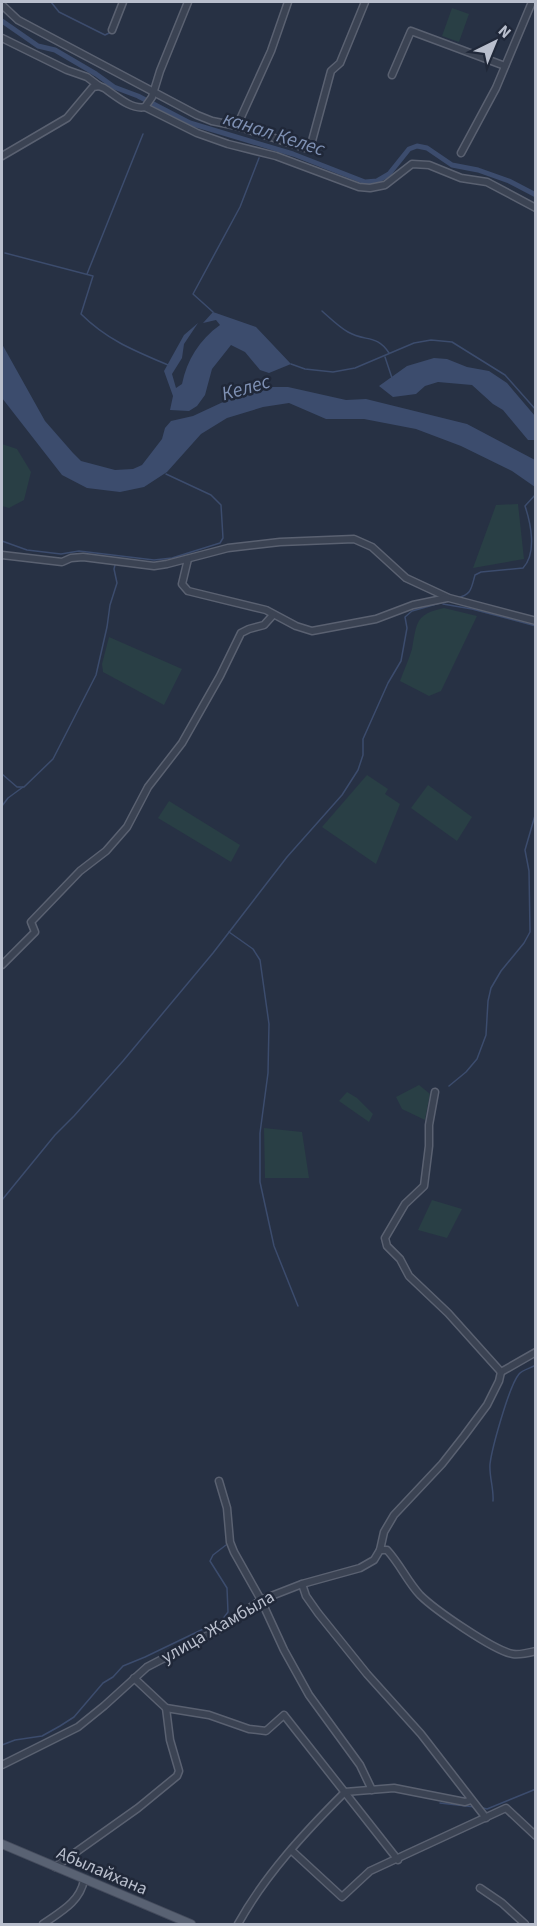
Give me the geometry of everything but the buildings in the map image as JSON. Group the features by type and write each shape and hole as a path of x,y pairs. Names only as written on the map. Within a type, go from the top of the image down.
{"main road":[{"name":"Абылайхана","path":"2,1844 191,1924"}],"street":[{"path":"112,30 123,2"},
{"path":"2,39 87,77 132,106 140,108 146,106 153,94 188,2"},
{"path":"237,126 273,45 288,2"},
{"path":"4,4 18,20 153,94 212,121 237,126 303,148 310,145 331,71 340,63 365,2"},
{"path":"461,153 506,66 532,2"},
{"path":"392,75 411,31 506,66"},
{"path":"2,156 67,117 75,111 91,88 99,86"},
{"path":"146,106 197,133 228,144 276,156 359,187 370,188 385,185 412,164 429,165 461,178 487,183 536,208"},
{"path":"2,555 62,562 71,558 83,557 153,566 228,548 270,543 354,539 372,547 406,578 449,598 536,621"},
{"path":"188,559 182,584 188,591 266,610 296,626 312,630 376,619 413,604 449,598"},
{"path":"2,965 34,932 31,922 80,871 106,851 126,828 148,787 182,744 241,633 264,626 273,615"},
{"path":"435,1092 429,1125 424,1186 405,1204 385,1238 387,1246 400,1259 408,1276 448,1313 501,1372"},
{"path":"536,1352 501,1372 487,1405 464,1436 442,1464 394,1515 384,1532 380,1550 387,1550 392,1555 404,1576 420,1595 492,1646 512,1654 536,1651"},
{"path":"219,1481 227,1508 230,1542 309,1695 360,1765 372,1790"},
{"name":"улица Жамбыла","path":"2,1765 78,1726 147,1667 220,1629 261,1600 302,1584 360,1568 374,1560 380,1550"},
{"path":"302,1584 306,1596 318,1613 367,1674 421,1734 486,1818"},
{"path":"134,1678 166,1708 209,1715 249,1729 266,1731 284,1715 399,1860"},
{"path":"55,1867 138,1808 177,1776 179,1771 170,1740 166,1708"},
{"path":"238,1924 252,1899 291,1850 345,1792 394,1788 465,1802 471,1800"},
{"path":"291,1850 342,1897 370,1871 399,1860 433,1841 506,1808 536,1836"},
{"path":"44,1924 78,1897 84,1880"},
{"path":"480,1888 502,1903 525,1924"}],"green space":[{"path":"452,8 469,14 459,42 442,36"},
{"path":"2,444 17,449 31,472 24,500 9,508 2,506"},
{"path":"518,504 524,559 473,568 496,505"},
{"path":"444,608 477,616 441,691 429,696 400,681 419,621 427,613"},
{"path":"109,637 182,669 164,705 103,672 102,664"},
{"path":"367,775 388,789 385,794 400,804 376,864 322,827"},
{"path":"428,785 472,817 457,841 411,808"},
{"path":"169,801 240,845 231,862 158,818"},
{"path":"419,1085 430,1094 425,1120 402,1109 396,1097"},
{"path":"347,1092 357,1098 373,1114 369,1122 339,1101"},
{"path":"264,1128 302,1132 309,1178 265,1178"},
{"path":"432,1200 462,1209 447,1238 418,1230"}],"water":[{"path":"213,312 256,327 291,364 269,373 260,370 245,352 231,345 212,369 205,395 197,406 189,411 170,410 173,396 164,371 184,335 198,323 184,344 182,358 172,374 176,388 182,384 195,351 220,325 216,320 203,323"},
{"name":"Келес","path":"2,344 45,421 81,461 115,470 133,469 142,465 162,439 165,428 171,421 193,416 236,396 273,387 288,387 346,400 366,399 467,424 535,460 535,487 512,471 461,446 416,429 364,419 326,419 289,403 263,407 227,418 201,434 167,472 144,487 120,492 87,488 62,475 2,398"},
{"path":"434,358 447,359 467,367 489,371 507,383 535,416 535,440 528,440 503,410 472,385 438,382 425,386 416,394 393,397 379,386 407,366"}],"waterway":[{"path":"51,2 59,12 105,35 111,32"},
{"name":"канал Келес","path":"2,21 38,46 55,50 114,87 138,96 190,123 293,154 365,182 377,181 389,174 409,149 417,146 427,148 452,165 478,170 509,181 536,195"},
{"path":"87,274 143,134"},
{"path":"213,312 193,294 240,207 259,158"},
{"path":"5,253 93,276 81,314 111,338 168,365"},
{"path":"322,311 345,330 380,343 389,353"},
{"path":"291,364 305,369 333,372 355,368 414,343 431,340 452,342 505,375 536,410"},
{"path":"385,357 392,378"},
{"path":"2,541 27,550 61,554 79,551 154,560 172,558 220,543 223,538 221,505 211,495 166,474"},
{"path":"457,598 468,593 475,575 481,572 523,568 530,555 532,538 525,506 536,494"},
{"path":"2,774 17,787 24,787 53,759 96,675 110,605 117,583 115,565"},
{"path":"2,1200 55,1135 123,1061 213,953 287,857 342,795 358,770 363,755 363,739 388,683 401,661 407,628 405,617 412,611 447,601"},
{"path":"443,604 472,609 536,626"},
{"path":"2,806 8,798 23,787"},
{"path":"449,1086 477,1059 486,1035 491,988 530,932 529,871 525,850 536,812"},
{"path":"229,932 253,949 260,960 269,1024 268,1073 260,1133 260,1182 274,1246 298,1306"},
{"path":"493,1501 490,1464 502,1418 519,1374 536,1365"},
{"path":"2,1745 15,1740 42,1736 60,1726 74,1717 103,1683 113,1677 123,1666 222,1620 228,1612 227,1588 210,1561 213,1555 226,1545"},
{"path":"483,1808 487,1809 536,1789"},
{"path":"440,1803 475,1807"}]}
